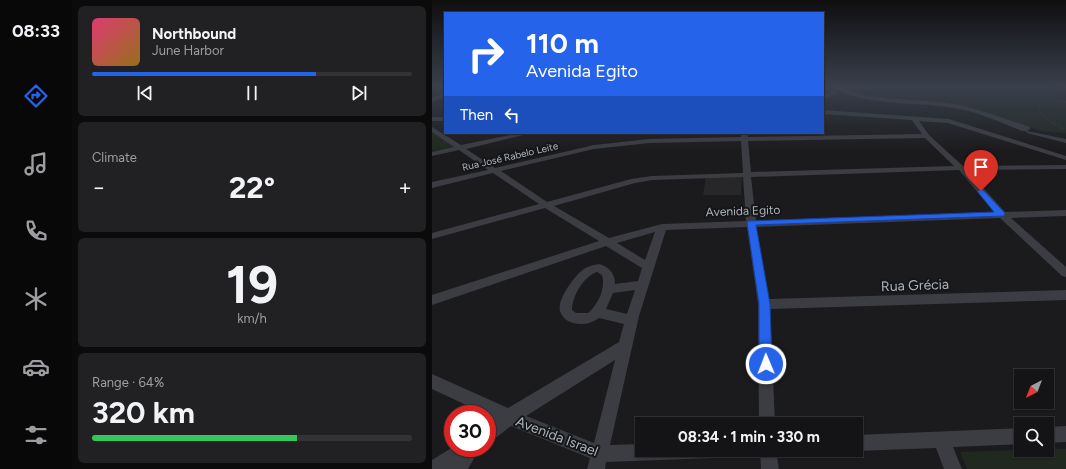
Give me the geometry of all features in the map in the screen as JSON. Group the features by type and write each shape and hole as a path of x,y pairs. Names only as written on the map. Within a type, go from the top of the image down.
{"street":[{"path":"960,108 985,114 1027,130 1066,141"},
{"path":"824,112 914,118 957,123 1066,158"},
{"path":"914,118 928,136 961,168 1001,214 1066,272"},
{"path":"432,119 444,119"},
{"path":"432,130 495,170 546,205 647,266"},
{"path":"1010,140 1027,130"},
{"path":"432,154 524,134"},
{"path":"744,136 751,223 764,304 767,417"},
{"name":"Rua José Rabelo Leite","path":"432,185 594,147 636,142 744,136 928,136"},
{"path":"636,142 640,152"},
{"path":"432,236 652,178 961,168 1066,167"},
{"name":"Avenida Egito","path":"432,300 608,242 662,227 1001,214 1066,213"},
{"path":"598,462 625,346 647,266 662,227"},
{"path":"599,268 606,273 610,282 609,289 598,312 593,316 585,319 576,319 568,314 565,308 566,301 577,282 585,273 592,269 599,268"},
{"path":"609,289 642,285"},
{"name":"Rua Grécia","path":"764,304 1066,295"},
{"path":"598,312 632,321"},
{"path":"496,427 509,417 625,346"},
{"name":"Avenida Israel","path":"432,381 509,417 598,462 646,457"},
{"path":"1054,435 1066,434"},
{"path":"863,443 941,438 1014,436"},
{"path":"941,438 953,469"},
{"path":"434,469 453,457"},
{"path":"457,469 466,457"},
{"path":"769,457 770,469"}],"path":[{"path":"1038,108 1040,113 1048,121 1066,129"}],"shaded area":[{"path":"962,108 1066,108 1066,133 1042,131"},
{"path":"432,131 457,148 432,153"},
{"path":"706,177 742,177 741,195 703,195"},
{"path":"1054,449 1066,449 1066,469 967,469 960,452 1014,450 1014,457 1054,457"}],"route":[{"path":"766,364 764,304 751,223 1001,214 981,191"}]}
